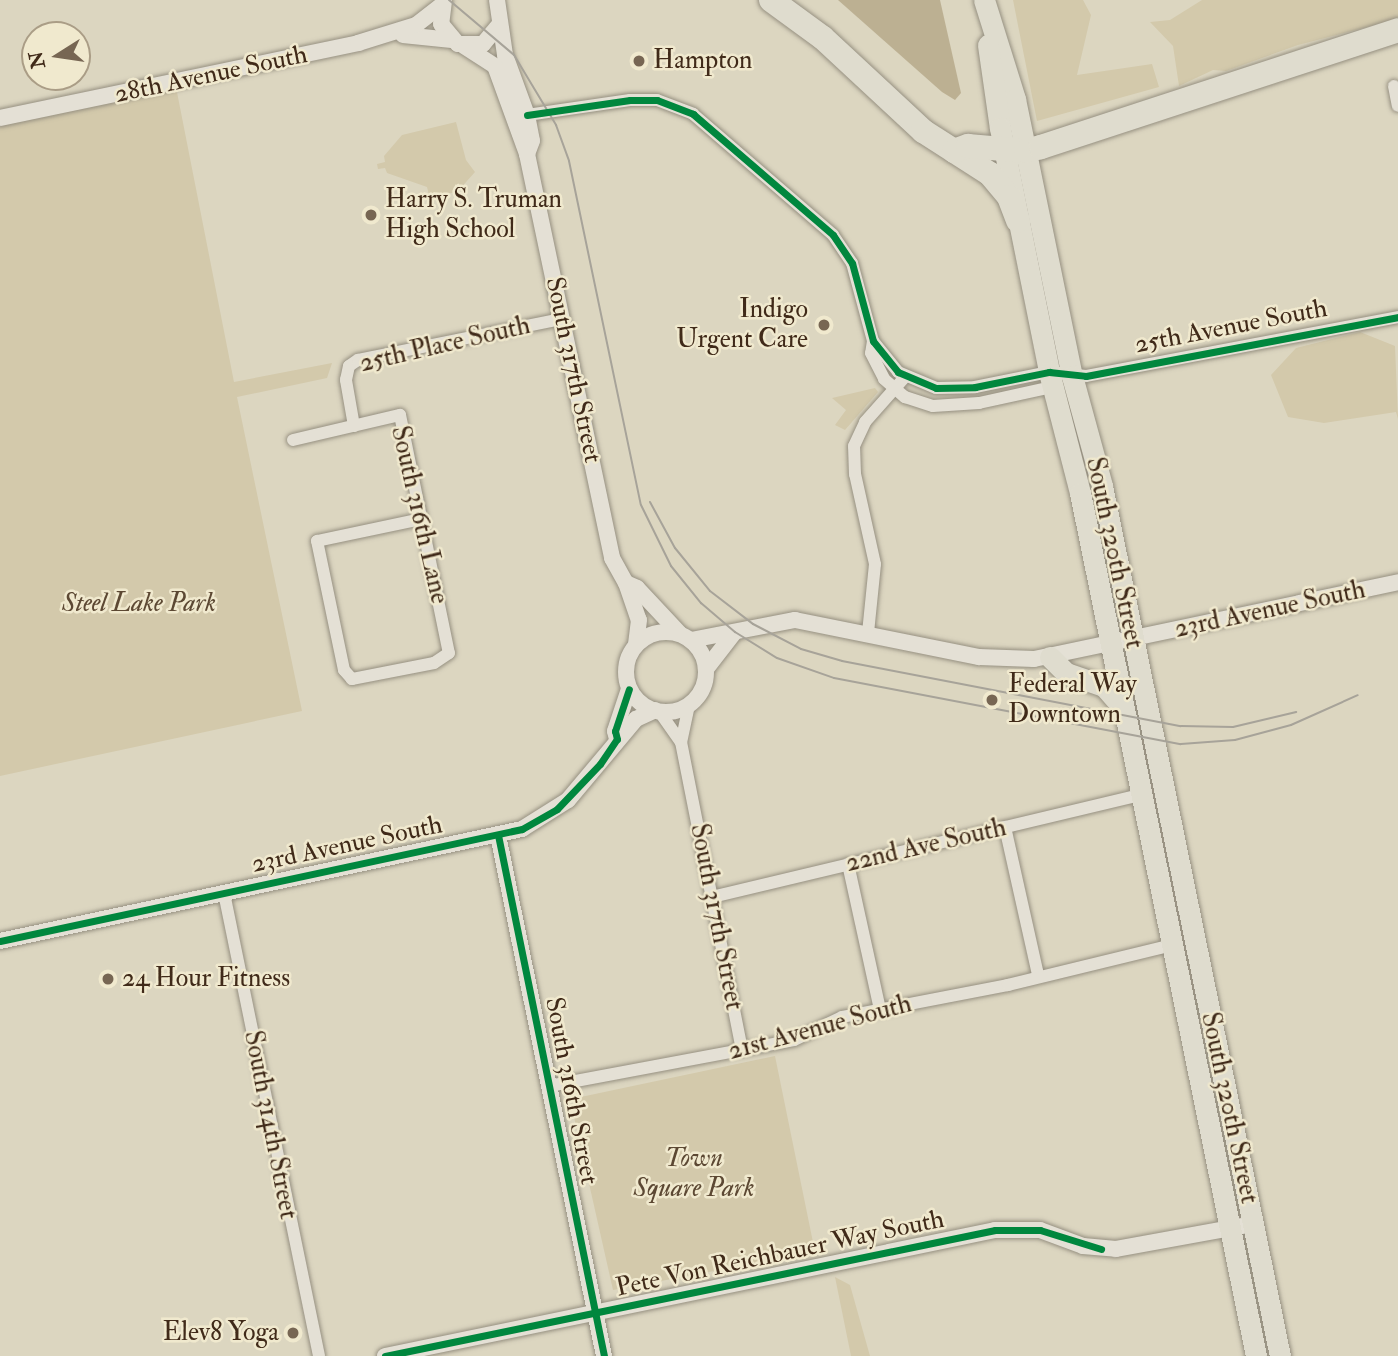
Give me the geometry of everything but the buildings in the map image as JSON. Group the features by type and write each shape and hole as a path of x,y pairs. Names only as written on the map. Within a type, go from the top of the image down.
{"highway":[{"path":"771,0 823,38 923,131 1001,184 1018,220"},
{"path":"954,151 968,146 1015,149 1398,30"}],"main road":[{"name":"South 320th Street","path":"983,0 1015,149 1102,486 1280,1356"},
{"name":"South 320th Street","path":"1015,149 1018,220 1124,709 1256,1356"},
{"path":"1050,657 1066,673 1104,686 1124,709"},
{"path":"1147,821 1163,852 1178,920 1192,926"},
{"path":"1172,945 1186,951 1200,1016 1215,1041"}],"street":[{"name":"South 317th Street","path":"497,0 505,55 527,116 532,141 527,155"},
{"path":"443,3 441,24 458,43 492,39 501,22"},
{"name":"28th Avenue South","path":"381,37 416,25 443,3"},
{"name":"28th Avenue South","path":"0,118 381,37 418,33 458,43"},
{"name":"South 317th Street","path":"458,43 495,66 527,155 612,558 626,583 639,620 636,645"},
{"path":"1394,86 1398,106"},
{"path":"527,116 630,100 657,100 693,114 821,222 842,245 855,271 873,341 876,367 896,390 926,404 952,407 1072,376"},
{"name":"25th Avenue South","path":"1072,376 1225,352 1398,317"},
{"name":"25th Place South","path":"354,426 346,380 349,366 358,360 561,319"},
{"path":"873,341 905,377 936,388 955,389 1051,381"},
{"path":"868,633 875,564 853,453 865,422 905,377"},
{"name":"South 316th Lane","path":"354,426 400,415 449,649 446,656 434,663 357,679 348,676 317,541 421,519"},
{"path":"293,440 354,426"},
{"name":"23rd Avenue South","path":"734,633 763,623 795,620 991,659 1050,657 1398,582"},
{"name":"South 317th Street","path":"626,583 637,589 686,637"},
{"path":"661,631 686,637 734,633 706,669 704,685 690,705 657,711 641,704 629,689 625,674 636,645 661,631"},
{"path":"686,637 706,669"},
{"name":"23rd Avenue South","path":"617,739 615,731 629,689"},
{"name":"South 317th Street","path":"690,705 681,742 742,1051"},
{"name":"South 317th Street","path":"657,711 681,742"},
{"name":"23rd Avenue South","path":"0,941 522,829 557,809 636,719 657,711"},
{"name":"22nd Ave South","path":"712,897 1141,795"},
{"path":"1005,827 1038,975"},
{"name":"South 316th Street","path":"498,835 604,1356"},
{"path":"848,864 880,1009"},
{"name":"South 314th Street","path":"224,893 319,1356"},
{"name":"21st Avenue South","path":"549,1086 794,1040 842,1017 1002,986 1038,975 1172,945"},
{"name":"Pete Von Reichbauer Way South","path":"385,1356 1003,1229 1040,1230 1083,1246 1116,1250 1253,1224"}],"green space":[{"path":"1013,0 1083,0 1091,15 1077,75 1152,64 1159,87 1037,121"},
{"path":"1202,0 1398,0 1398,19 1298,45 1226,71 1213,70 1179,86 1173,46 1150,22 1170,20"},
{"name":"Steel Lake Park","path":"175,82 234,382 332,363 327,378 237,397 302,711 0,776 0,118"},
{"path":"456,122 466,160 475,172 458,191 430,199 427,187 387,173 385,168 378,169 377,164 385,162 384,156 402,135"},
{"path":"1360,332 1395,346 1398,419 1396,412 1324,423 1288,417 1271,375 1296,348"},
{"path":"875,388 878,392 845,430 835,425 846,410 832,398"},
{"name":"Town Square Park","path":"775,1056 815,1252 613,1290 572,1108 576,1098"},
{"path":"835,1277 850,1285 870,1356 851,1356"}],"shaded area":[{"path":"838,0 940,0 961,93 955,100 942,92"}],"tram line":[{"path":"449,0 514,55 556,125 569,161 641,505 671,566 701,603 735,632 777,658 834,678 1181,744 1235,740 1291,725 1358,695"},
{"path":"650,502 675,548 710,591 753,624 801,649 842,661 1181,726 1233,727 1296,712"}],"cycle path":[{"path":"527,115 630,100 657,100 693,114 833,235 852,263 873,341 898,372 936,388 975,387 1049,372 1086,376 1398,317"},
{"path":"0,941 522,829 557,809 600,764 617,739 615,731 629,689"},
{"path":"498,835 604,1356"},
{"path":"385,1356 995,1230 1040,1230 1101,1249"}],"place":[{"name":"Hampton","path":"639,61"},
{"name":"Harry S. Truman High School","path":"371,215"},
{"name":"Indigo Urgent Care","path":"824,325"},
{"name":"Federal Way Downtown","path":"992,700"},
{"name":"24 Hour Fitness","path":"108,979"},
{"name":"Elev8 Yoga","path":"293,1333"}]}
